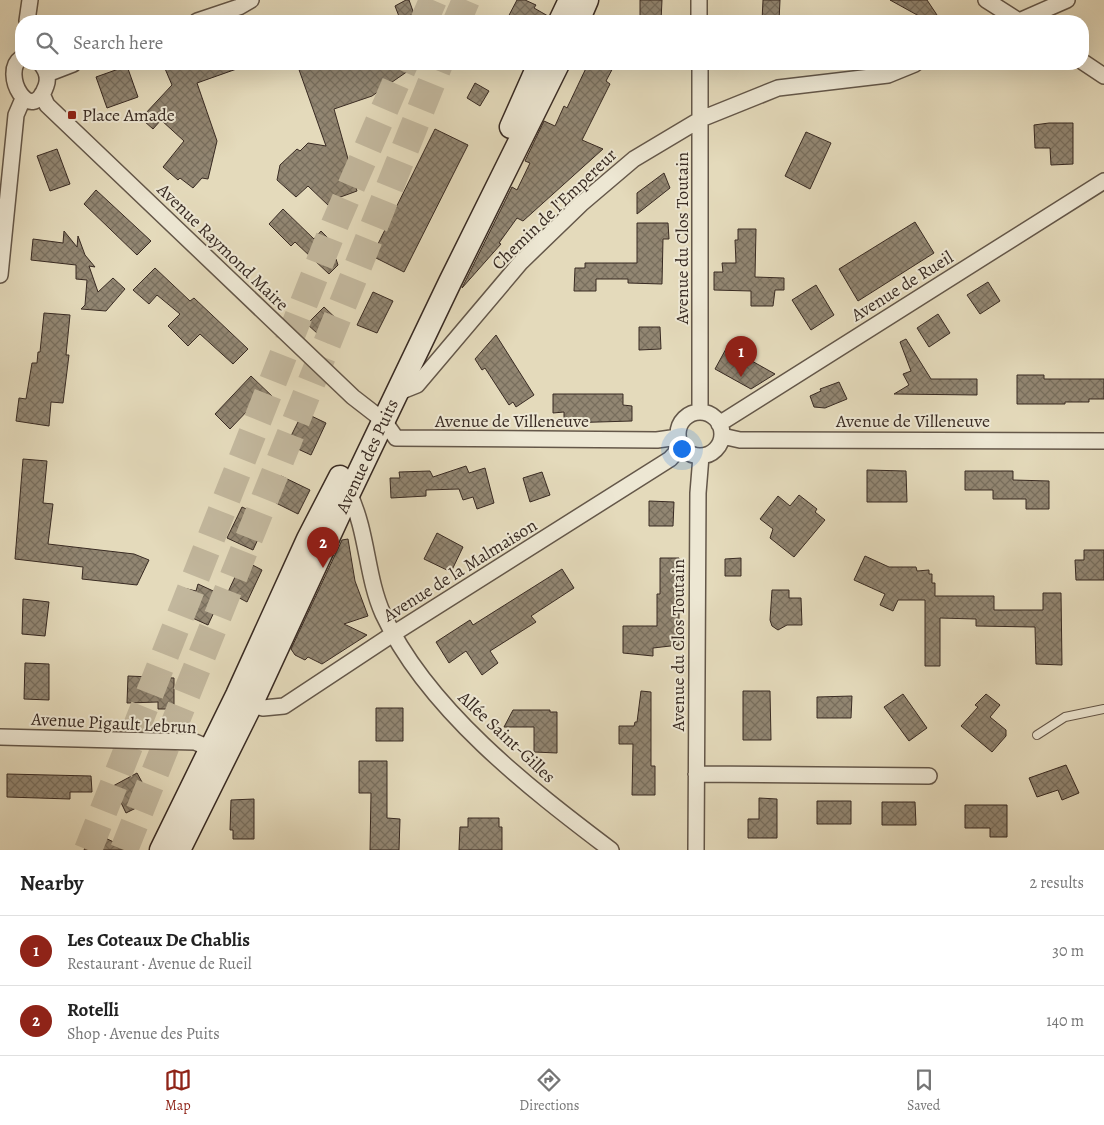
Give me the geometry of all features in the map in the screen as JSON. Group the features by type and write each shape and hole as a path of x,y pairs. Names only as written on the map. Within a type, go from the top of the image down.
{"street":[{"path":"28,15 30,0"},
{"path":"215,15 239,7 251,0"},
{"path":"563,15 570,0"},
{"path":"581,15 587,0"},
{"path":"699,0 699,15"},
{"path":"986,0 1010,15"},
{"path":"1033,15 1067,0"},
{"path":"12,60 4,74 2,88 22,101 29,101 42,94 45,88 44,70"},
{"path":"1089,66 1104,76"},
{"name":"Avenue des Puits","path":"179,850 237,694 348,493 378,416 397,392 525,114 537,70"},
{"name":"Avenue des Puits","path":"161,850 217,751 251,705 294,590 525,114 554,70"},
{"name":"Avenue du Clos Toutain","path":"700,70 700,412"},
{"name":"Chemin de l'Empereur","path":"397,392 418,385 521,262 581,204 634,159 701,119 778,88 888,75 900,70"},
{"name":"Avenue Raymond Maire","path":"42,94 47,106 353,398 378,416"},
{"path":"0,275 16,115 22,101"},
{"name":"Avenue de Rueil","path":"721,430 1104,181"},
{"path":"700,412 714,417 721,430 716,450 701,456 691,454 680,442 683,420 693,414 700,412"},
{"name":"Avenue de Villeneuve","path":"378,416 396,438 403,439 657,440 680,442"},
{"name":"Avenue de Villeneuve","path":"721,430 740,440 1104,441"},
{"name":"Avenue de la Malmaison","path":"251,705 263,708 284,706 393,634 670,459 680,442"},
{"name":"Avenue du Clos Toutain","path":"696,850 698,493 701,456"},
{"name":"Allée Saint-Gilles","path":"348,493 363,529 371,572 382,611 393,634 414,666 461,724 524,780 611,850"},
{"name":"Avenue Pigault Lebrun","path":"0,737 195,742 217,751"},
{"path":"696,774 929,776"}],"lane":[{"path":"1037,735 1065,717 1104,709"}],"building":[{"path":"409,0 414,14 398,15 395,6"},
{"path":"517,0 525,0 536,5 534,8 546,15 509,15"},
{"path":"640,0 662,0 661,15 640,15"},
{"path":"763,0 780,0 779,15 762,15"},
{"path":"890,0 927,0 937,15 917,15"},
{"path":"116,70 128,70 138,97 107,108 96,77"},
{"path":"166,70 234,70 197,83 217,141 208,179 202,178 193,188 180,178 178,180 163,167 184,141 161,120 153,129 144,121 144,115 172,85"},
{"path":"299,70 409,70 372,96 334,109 357,191 335,199 329,206 308,186 296,197 277,180 280,165 297,149 300,151 308,143 326,146"},
{"path":"585,70 612,70 606,81 610,84 582,140 603,149 523,221 517,218 499,243 501,244 462,288 512,187 517,190 530,163 525,161 544,121 555,126 564,106 567,108"},
{"path":"475,83 489,91 480,106 467,98"},
{"path":"1073,123 1073,164 1051,165 1050,148 1035,148 1034,125"},
{"path":"435,129 468,145 404,272 372,256"},
{"path":"806,132 831,143 810,189 785,176"},
{"path":"57,149 70,184 50,191 37,156"},
{"path":"664,173 670,188 637,214 637,193"},
{"path":"96,190 151,241 137,255 84,204"},
{"path":"283,209 314,239 321,231 335,245 329,252 336,259 338,265 329,274 295,242 291,246 269,224"},
{"path":"915,222 934,253 858,301 839,269"},
{"path":"637,223 668,223 669,239 663,239 662,284 628,283 628,279 596,279 596,291 574,291 575,268 585,268 585,263 637,263"},
{"path":"738,229 756,229 755,277 784,278 784,290 775,290 773,306 751,306 751,291 714,290 714,272 723,272 722,263 736,263 735,240 738,240"},
{"path":"64,231 77,247 78,236 85,255 95,267 89,266 98,292 113,278 125,289 106,311 81,309 85,305 87,280 76,279 76,265 31,260 33,239 63,243"},
{"path":"155,268 190,301 194,298 248,349 233,364 200,334 188,346 168,326 180,314 157,295 149,304 133,290"},
{"path":"988,282 1000,301 980,314 967,295"},
{"path":"816,285 834,315 811,330 792,300"},
{"path":"373,292 393,301 377,333 357,325"},
{"path":"324,307 344,326 328,343 307,324"},
{"path":"44,313 70,315 66,355 69,355 63,403 51,402 49,426 16,421 19,398 26,399 32,363 37,363 38,352 40,352"},
{"path":"938,314 950,333 929,347 917,328"},
{"path":"639,327 660,327 661,349 639,350"},
{"path":"496,335 534,395 516,407 513,402 509,405 485,368 482,370 475,359"},
{"path":"906,339 931,379 977,379 977,395 894,394 909,385 903,374 911,371 900,342"},
{"path":"727,347 775,374 751,389 715,369"},
{"path":"1017,375 1044,375 1044,379 1104,379 1104,399 1089,399 1089,402 1065,402 1065,404 1017,404"},
{"path":"251,376 275,399 259,416 250,408 230,429 215,414"},
{"path":"839,382 847,399 825,408 814,407 810,396 821,391 820,389"},
{"path":"553,394 623,394 623,405 632,406 632,421 564,423 564,412 553,413"},
{"path":"303,412 326,423 311,455 287,444"},
{"path":"23,459 47,461 43,503 53,504 48,544 134,554 149,560 137,585 82,579 83,567 15,559"},
{"path":"466,466 469,473 485,468 494,503 477,509 473,497 463,500 459,489 426,490 426,496 391,498 390,478 400,478 399,472 430,471 433,477"},
{"path":"867,470 906,471 907,502 867,502"},
{"path":"965,471 1013,471 1013,480 1049,481 1049,509 1026,509 1026,499 993,499 993,490 965,490"},
{"path":"542,472 550,495 530,502 523,478"},
{"path":"281,476 310,490 298,514 276,503 281,493 274,490"},
{"path":"799,495 817,509 815,512 825,520 794,557 770,538 773,529 760,519 778,496 790,506"},
{"path":"649,501 674,502 673,526 649,526"},
{"path":"242,507 265,518 256,535 259,537 253,550 227,538"},
{"path":"437,533 463,547 451,572 424,559"},
{"path":"348,539 355,581 368,616 344,624 367,635 322,664 308,657 305,660 295,655 291,649 342,540"},
{"path":"1084,550 1104,550 1104,580 1076,580 1075,560 1084,560"},
{"path":"865,556 889,567 916,567 917,571 929,570 929,574 932,574 932,583 935,583 935,596 994,596 994,610 1043,610 1043,593 1061,593 1062,665 1036,664 1035,627 976,626 976,619 940,618 940,666 925,666 925,600 898,600 893,611 880,605 885,594 854,580"},
{"path":"660,558 679,558 679,645 653,648 653,656 623,653 623,626 657,626 657,594 660,594"},
{"path":"741,558 741,576 725,576 725,559"},
{"path":"243,560 262,570 247,602 228,592"},
{"path":"562,569 574,588 531,616 536,622 490,651 498,663 482,675 466,651 449,663 436,642 470,620 473,625"},
{"path":"198,584 222,595 208,625 177,611 182,598 179,587 196,591"},
{"path":"772,590 789,590 789,598 801,598 802,625 787,625 778,630 772,626 770,620"},
{"path":"23,599 49,602 45,636 22,634"},
{"path":"25,663 49,664 49,700 24,699"},
{"path":"128,676 174,678 174,709 158,709 158,702 127,703"},
{"path":"641,691 651,692 651,766 655,766 655,795 632,795 633,744 619,744 619,726 634,726 635,722 637,722"},
{"path":"743,691 770,691 771,740 743,740"},
{"path":"903,694 927,728 909,741 884,707"},
{"path":"986,694 1000,705 990,717 1006,730 1006,736 992,752 961,726 978,707 975,705"},
{"path":"852,696 851,718 817,718 817,697"},
{"path":"376,708 403,708 403,741 376,741"},
{"path":"513,710 550,710 550,712 557,712 557,753 534,752 534,727 504,727"},
{"path":"359,761 387,761 387,818 400,819 399,850 370,850 371,793 359,793"},
{"path":"1066,765 1079,793 1062,800 1058,790 1037,797 1029,778"},
{"path":"137,773 152,800 126,813 113,786"},
{"path":"7,774 91,776 92,792 70,792 70,799 7,797"},
{"path":"759,798 777,799 777,838 748,838 748,819 759,819"},
{"path":"254,799 254,839 233,839 233,830 230,830 231,800"},
{"path":"817,801 851,801 851,824 817,824"},
{"path":"882,802 915,802 916,825 882,825"},
{"path":"965,805 1007,805 1007,837 990,837 990,828 965,828"},
{"path":"468,818 499,818 499,827 502,827 502,850 459,850 460,827 468,827"},
{"path":"93,832 130,850 84,850"}],"tunnel":[{"path":"427,15 433,0"},
{"path":"460,15 466,0"},
{"path":"88,850 335,224 401,70"},
{"path":"124,850 437,70"}],"place":[{"name":"Place Amade","path":"72,115"},
{"name":"Les Coteaux De Chablis","path":"741,377"},
{"name":"Rotelli","path":"323,568"}]}
